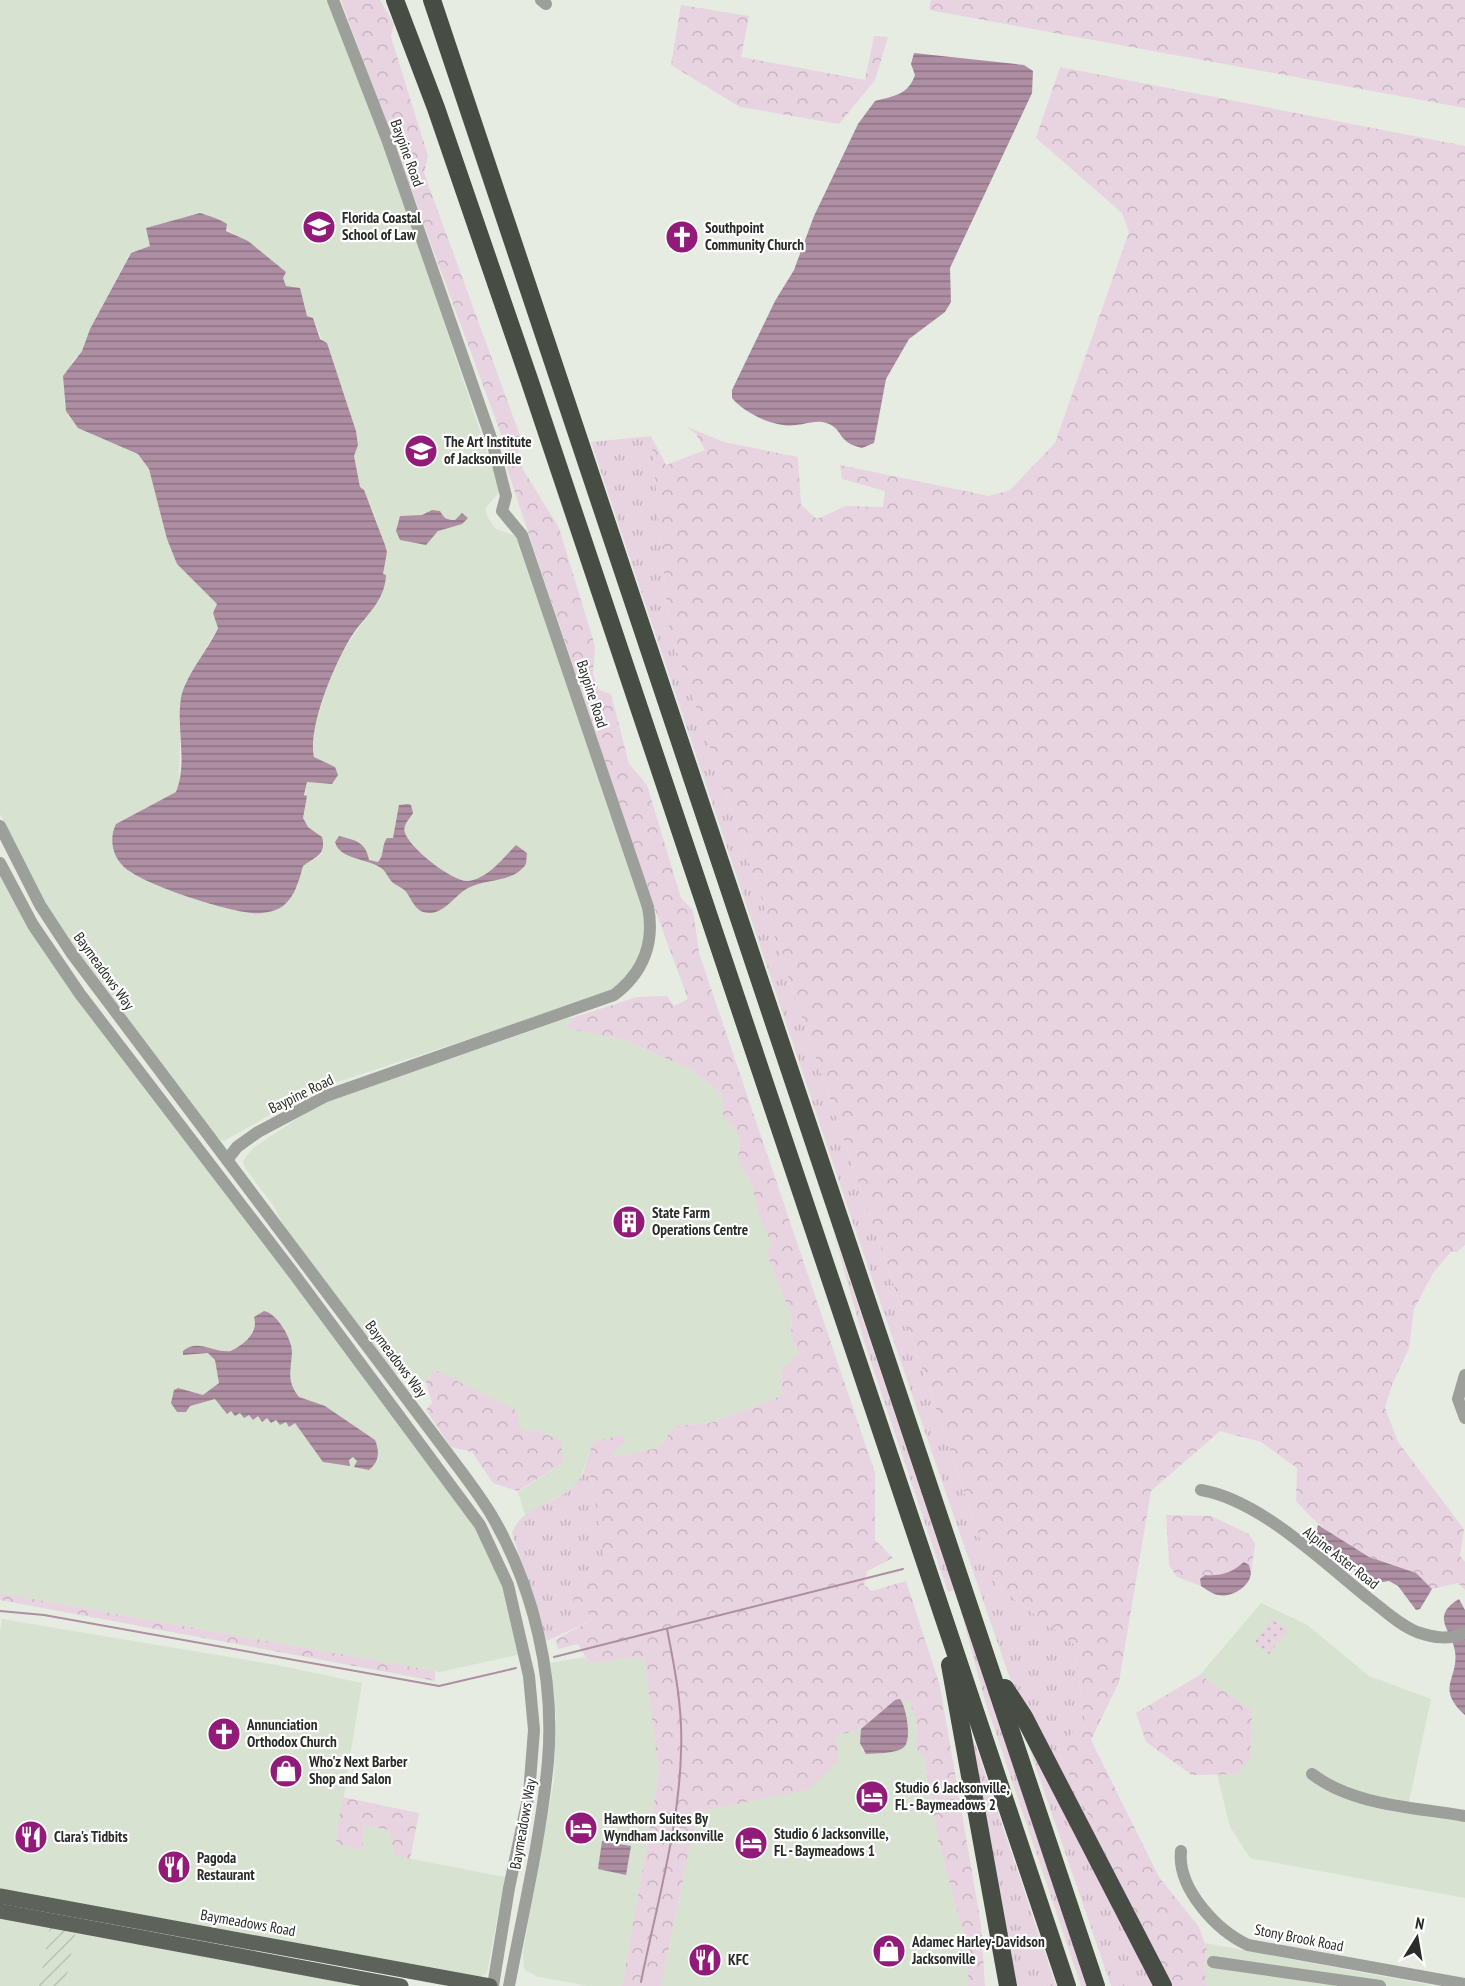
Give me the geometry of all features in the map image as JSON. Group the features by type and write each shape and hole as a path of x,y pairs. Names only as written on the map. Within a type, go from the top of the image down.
{"highway":[{"path":"395,0 436,108 530,382 1066,1986"},
{"path":"432,0 992,1669 1096,1986"},
{"path":"939,1604 1006,1983"},
{"path":"992,1669 1024,1717 1163,1986"}],"main road":[{"name":"Baymeadows Road","path":"0,1896 492,1986"},
{"path":"0,1911 401,1986"},
{"path":"100,1930 116,1928 126,1919"},
{"path":"140,1937 146,1930 160,1926"}],"street":[{"name":"Baypine Road","path":"227,1160 237,1147 258,1132 326,1096 614,995 631,981 642,965 651,930 648,907 522,535 502,512 506,496 492,441 387,140 333,0"},
{"name":"Baymeadows Way","path":"0,826 6,854 72,954 459,1467 492,1515 524,1587 536,1625 549,1713 548,1760 509,1986"},
{"name":"Baymeadows Way","path":"0,863 33,925 80,994 280,1256 480,1525 508,1585 529,1676 534,1730 533,1757 492,1986"},
{"path":"1465,1375 1458,1399 1465,1418"},
{"name":"Alpine Aster Road","path":"1201,1490 1221,1494 1267,1520 1404,1625 1440,1637 1452,1638 1465,1633"},
{"path":"533,1757 548,1760"},
{"path":"1312,1774 1347,1795 1465,1816"},
{"name":"Stony Brook Road","path":"1181,1851 1179,1865 1207,1917 1231,1937 1248,1945 1465,1984"},
{"path":"1213,1962 1380,1986"}],"shaded area":[{"path":"0,0 330,0 373,109 500,491 485,509 488,518 496,529 519,537 643,909 646,936 640,957 624,980 603,995 316,1089 224,1141 215,1137 88,968 47,905 0,814","holes":["205,214 274,262 286,286 299,290 307,316 313,318 340,381 356,431 358,445 353,456 360,487 374,514 387,552 369,613 334,664 314,729 312,750 314,757 321,763 328,784 307,782 302,818 308,827 319,834 324,844 323,850 320,856 303,866 297,888 282,907 268,912 252,913 232,909 157,885 131,873 120,863 168,798 176,792 179,784 181,700 184,686 218,627 213,613 217,604 177,564 167,539 149,469 138,454 69,418 64,402 72,361 82,351 90,329 130,253 151,247"]},
{"path":"914,53 1024,65 1033,71 1032,93 950,268 951,302 945,312 909,339 886,379 874,443 862,448 848,443 829,424 816,422 788,425 761,419 732,398 732,390 775,301 794,270 814,216 858,124 875,101 900,94 912,82 915,75 911,64"},
{"path":"200,213 227,224 226,231 248,241 286,272 283,278 286,286 300,288 307,316 313,318 320,339 327,343 356,431 358,445 354,456 360,487 364,490 387,552 383,574 386,575 385,584 382,593 346,645 324,694 315,729 314,757 335,767 338,775 332,784 307,782 304,795 307,796 303,818 308,827 322,837 323,848 319,855 303,866 291,898 276,910 260,913 223,907 147,881 123,866 114,852 112,841 116,824 176,792 182,758 181,698 187,681 218,628 213,613 217,604 177,564 167,539 149,469 138,454 78,428 66,411 63,376 82,351 90,329 131,253 150,246 146,228"},
{"path":"432,510 440,511 449,520 455,520 462,513 468,518 462,524 438,531 426,545 400,540 396,531 400,516 422,515"},
{"path":"399,805 411,805 413,813 405,827 408,839 432,863 452,876 468,881 482,876 495,867 516,845 527,853 526,864 521,870 507,877 468,888 441,910 430,913 421,911 406,891 392,882 383,869 348,856 338,848 335,842 339,836 355,841 365,849 369,860 378,862 387,838 393,838"},
{"path":"0,874 6,887 461,1505 480,1537 505,1593 521,1654 440,1672 0,1593"},
{"path":"572,1018 567,1028 624,1040 690,1069 721,1093 723,1115 740,1137 738,1160 752,1185 757,1210 773,1246 766,1252 792,1318 791,1337 799,1354 782,1369 781,1396 710,1423 675,1426 658,1448 614,1457 593,1442 578,1485 525,1515 518,1492 562,1464 537,1430 524,1431 435,1370 426,1382 395,1374 288,1234 273,1205 245,1168 243,1161 253,1148 318,1105"},
{"path":"264,1311 279,1321 289,1340 292,1352 291,1381 299,1397 325,1406 375,1440 378,1456 375,1464 369,1470 354,1467 357,1461 353,1457 349,1460 350,1466 323,1462 295,1423 289,1427 286,1422 280,1425 276,1420 271,1423 267,1418 262,1422 258,1416 253,1420 249,1415 244,1418 240,1413 235,1416 231,1411 227,1414 215,1399 190,1406 186,1412 177,1412 171,1403 174,1390 178,1388 203,1395 219,1383 215,1360 208,1353 183,1355 183,1351 188,1347 200,1346 231,1351 249,1337 254,1328 254,1317"},
{"path":"1318,1525 1369,1557 1416,1573 1432,1589 1420,1609 1416,1610 1398,1586 1389,1581 1376,1583 1355,1571 1316,1534"},
{"path":"1244,1562 1249,1565 1250,1578 1244,1587 1234,1593 1218,1595 1201,1586 1200,1579 1205,1575 1226,1573"},
{"path":"1459,1599 1465,1610 1465,1715 1451,1697 1450,1683 1455,1651 1444,1618 1445,1612"},
{"path":"1261,1603 1306,1624 1369,1676 1431,1699 1407,1811 1465,1822 1465,1898 1250,1858 1230,1827 1217,1774 1236,1774 1200,1675"},
{"path":"2,1619 277,1665 362,1683 336,1844 363,1850 363,1825 389,1830 396,1856 505,1877 487,1973 480,1977 0,1891 0,1631"},
{"path":"585,1657 589,1663 644,1657 659,1774 622,1986 589,1986 538,1977 524,1969 523,1952 554,1780 556,1718 550,1663"},
{"path":"900,1699 910,1701 917,1726 915,1747 924,1757 938,1841 968,1952 968,1986 661,1986 697,1812 806,1790 839,1760 836,1736 861,1729 862,1752 908,1725"},
{"path":"900,1699 908,1724 906,1744 895,1751 866,1754 860,1743 861,1729 895,1700"},
{"path":"602,1841 631,1846 626,1875 598,1869"},
{"path":"0,1916 50,1925 39,1986 0,1986"},
{"path":"50,1925 76,1930 65,1986 39,1986"},
{"path":"76,1930 369,1986 65,1986"},
{"path":"1205,1943 1434,1986 1207,1986 1204,1967 1207,1950"}],"green space":[{"path":"341,0 380,0 394,24 391,37 428,156 424,173 522,441 516,458 559,528 595,646 593,674 599,690 611,694 629,764 647,785 681,898 693,910 699,953 875,1473 875,1540 893,1558 867,1571 864,1585 872,1591 906,1581 940,1686 981,1925 985,1986 968,1986 968,1952 938,1841 924,1757 915,1747 917,1726 910,1702 895,1700 861,1729 836,1736 839,1760 808,1790 697,1812 661,1986 622,1986 659,1774 644,1657 589,1663 578,1644 558,1649 555,1640 590,1621 588,1612 574,1609 573,1592 591,1583 604,1560 591,1477 583,1473 593,1442 621,1435 626,1441 612,1454 614,1457 658,1448 675,1426 710,1423 781,1396 782,1369 799,1354 791,1337 792,1318 766,1252 772,1245 757,1210 752,1185 738,1160 740,1137 723,1115 721,1093 690,1069 624,1040 566,1028 572,1018 637,997 667,996 674,1006 688,999 653,904 507,469 508,453"},
{"path":"931,0 1465,0 1465,108 929,10"},
{"path":"681,5 749,16 741,57 865,80 874,36 888,37 875,80 839,124 740,107 671,65"},
{"path":"1060,67 1465,146 1465,1245 1457,1252 1451,1252 1433,1273 1414,1309 1409,1348 1392,1385 1385,1408 1398,1442 1464,1529 1460,1556 1465,1562 1465,1590 1458,1583 1432,1589 1410,1572 1359,1552 1330,1533 1296,1501 1297,1468 1261,1442 1220,1431 1151,1491 1119,1682 1091,1740 1159,1877 1199,1927 1207,1950 1204,1967 1207,1986 1170,1986 1110,1872 1112,1866 1060,1755 1066,1741 1075,1730 1086,1729 1074,1644 996,1585 669,628 651,436 666,465 705,450 696,434 687,427 724,442 798,457 801,505 817,519 846,506 883,507 885,491 842,479 840,465 989,496 1010,490 1055,443 1129,232 1122,213 1036,138"},
{"path":"651,436 669,628 996,1585 1074,1644 1086,1729 1060,1755 1112,1866 1110,1872 1024,1711 1008,1673 855,1229 591,442"},
{"path":"834,1234 954,1590 948,1592 863,1338"},
{"path":"435,1370 517,1411 519,1426 524,1431 537,1430 561,1441 563,1463 518,1491 493,1483 472,1452 451,1447 426,1410 432,1403 426,1382"},
{"path":"583,1473 591,1477 605,1560 591,1583 588,1612 590,1621 547,1641 512,1533 526,1514 568,1491"},
{"path":"1166,1515 1211,1516 1249,1534 1255,1544 1251,1573 1249,1565 1222,1576 1205,1575 1200,1579 1201,1586 1177,1577 1169,1565"},
{"path":"0,1593 435,1671 435,1681 0,1600"},
{"path":"960,1608 1087,1986 1081,1986 985,1701"},
{"path":"1272,1619 1288,1630 1269,1654 1254,1643"},
{"path":"1200,1675 1252,1711 1250,1760 1236,1774 1192,1775 1146,1742 1136,1713"},
{"path":"1016,1709 1158,1986 1111,1986"},
{"path":"973,1738 1056,1986 1014,1986 970,1739"},
{"path":"342,1797 419,1813 410,1859 395,1856 389,1830 363,1825 363,1850 336,1844"}],"waterway":[{"path":"554,1657 903,1569"},
{"path":"0,1611 44,1615 439,1686 516,1668"},
{"path":"641,1982 666,1868 679,1781 680,1705 667,1629"}],"place":[{"name":"Florida Coastal School of Law","path":"319,227"},
{"name":"Southpoint Community Church","path":"682,237"},
{"name":"The Art Institute of Jacksonville","path":"421,451"},
{"name":"State Farm Operations Centre","path":"629,1222"},
{"name":"Annunciation Orthodox Church","path":"224,1734"},
{"name":"Who'z Next Barber Shop and Salon","path":"286,1771"},
{"name":"Studio 6 Jacksonville, FL - Baymeadows 2","path":"872,1797"},
{"name":"Hawthorn Suites By Wyndham Jacksonville","path":"581,1828"},
{"name":"Clara's Tidbits","path":"31,1837"},
{"name":"Studio 6 Jacksonville, FL - Baymeadows 1","path":"751,1843"},
{"name":"Pagoda Restaurant","path":"174,1867"},
{"name":"Adamec Harley-Davidson Jacksonville","path":"889,1951"},
{"name":"KFC","path":"705,1960"}]}
